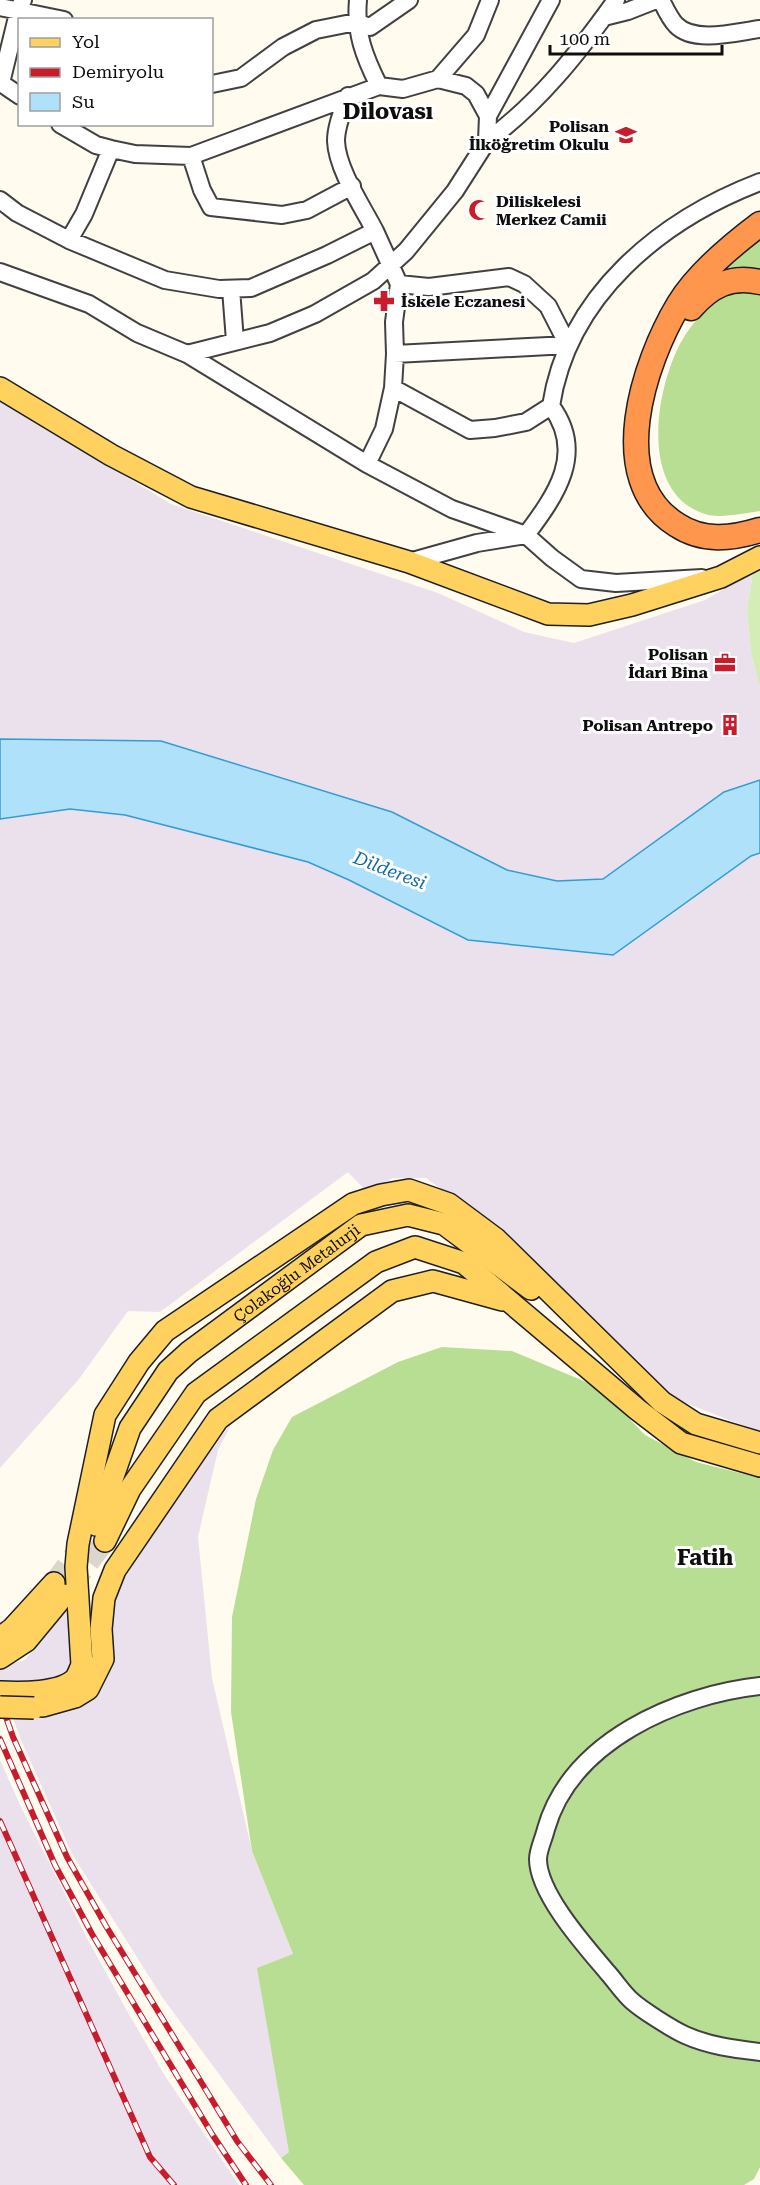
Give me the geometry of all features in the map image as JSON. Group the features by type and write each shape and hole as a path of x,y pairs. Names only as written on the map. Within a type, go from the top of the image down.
{"highway":[{"path":"760,224 711,266 680,303 649,369 640,400 636,442 639,472 651,501 666,519 685,530 705,537 725,538 760,530"},
{"path":"760,282 736,279 722,282 710,289 689,310 670,344 657,380 650,417 649,455 657,482 669,500 684,513 704,522 725,527 760,520"}],"main road":[{"path":"0,388 111,455 191,497 409,562 548,614 589,615 632,605 721,577 760,557"},
{"path":"0,1692 33,1701 75,1678 82,1665 76,1567 78,1544 105,1415 139,1362 165,1331 353,1204 381,1195 410,1190 449,1204 496,1239 662,1402 696,1424 760,1443"},
{"name":"Çolakoğlu Metalurji","path":"605,1346 444,1224 408,1215 361,1225 189,1352 168,1371 130,1428 100,1533 196,1393 376,1262 415,1247 464,1263 681,1443 760,1466"},
{"path":"0,1707 75,1697 88,1689 103,1659 101,1629 104,1598 115,1570 218,1419 392,1291 433,1281 509,1302"},
{"path":"0,1638 59,1589 26,1641 0,1658"}],"street":[{"path":"357,0 356,22 367,62 379,86"},
{"path":"213,84 241,78 283,47 316,30 356,22 370,27 408,0"},
{"path":"438,79 477,34 490,0"},
{"path":"487,141 488,116 551,0"},
{"path":"187,354 270,333 315,315 373,281 406,251 455,190 487,141 515,121 578,53 616,0"},
{"path":"604,17 656,0"},
{"path":"661,0 675,25 688,34 705,35 760,29"},
{"path":"0,7 21,5 58,18"},
{"path":"18,95 0,83 21,5"},
{"path":"64,126 96,144 111,149 135,154 191,156 379,86 403,89 438,79 466,86 476,94 488,116"},
{"path":"348,96 341,115 336,141 344,170 399,284 394,322 393,388 384,429 367,464"},
{"path":"69,240 84,213 111,149"},
{"path":"191,156 202,190 211,207 282,215 307,210 352,186"},
{"path":"393,388 470,430 526,422 551,406 554,388 568,345 587,311 628,262 684,218 728,194 760,182"},
{"path":"0,200 17,213 69,240 165,280 219,290 251,288 375,231"},
{"path":"0,272 89,304 137,333 187,354 367,464 452,509 526,535 581,579 616,583 721,577"},
{"path":"399,284 429,287 510,277 524,284 549,306 568,345"},
{"path":"231,289 234,341"},
{"path":"395,354 568,345"},
{"path":"409,562 477,543 526,535 558,487 566,464 567,438 558,414 551,406"},
{"path":"760,1686 729,1689 667,1709 613,1739 574,1773 550,1816 538,1858 544,1885 576,1936 632,2001 685,2035 720,2047 760,2052"}],"shaded area":[{"path":"0,400 171,504 438,593 524,632 574,643 705,600 753,572 747,610 751,653 760,688 760,780 603,879 557,881 507,870 392,812 161,741 0,739"},
{"path":"70,809 125,815 308,862 468,940 760,853 760,1432 670,1397 505,1236 426,1178 393,1178 366,1191 348,1172 160,1312 128,1311 79,1379 0,1468 0,819"},
{"path":"235,1417 218,1450 198,1537 212,1678 252,1851 293,1954 289,2152 281,2158 162,1997 72,1854 20,1738 0,1679 0,1667 25,1660 71,1599 89,1622"},
{"path":"0,1760 87,1938 126,2009 165,2076 239,2185 0,2185"}],"green space":[{"path":"760,234 760,273 715,273"},
{"path":"731,286 760,290 760,511 718,516 705,514 684,503 670,485 661,464 658,439 664,388 680,344 697,320"},
{"path":"760,566 760,688 751,653 747,610 753,572"},
{"path":"442,1347 512,1351 598,1387 645,1435 696,1462 760,1478 760,2167 754,2179 744,2185 304,2185 281,2158 289,2152 257,1968 293,1954 252,1851 231,1712 232,1617 256,1499 273,1450 292,1417 398,1362"}],"water":[{"name":"Dilderesi","path":"0,739 161,741 392,812 507,870 557,881 603,879 724,792 760,780 760,853 751,856 613,955 468,940 308,862 125,815 70,809 0,819"}],"tunnel":[{"path":"70,1587 105,1541"},
{"path":"54,1583 82,1545"}],"railway":[{"path":"0,1700 13,1737 67,1857 106,1926 237,2141 271,2185"},
{"path":"0,1739 55,1865 92,1934 212,2134 246,2185"},
{"path":"0,1821 150,2157 174,2185"}],"place":[{"name":"Polisan İlköğretim Okulu","path":"626,135"},
{"name":"Diliskelesi Merkez Camii","path":"479,210"},
{"name":"İskele Eczanesi","path":"384,301"},
{"name":"Polisan İdari Bina","path":"725,663"},
{"name":"Polisan Antrepo","path":"730,725"}],"district":[{"name":"Dilovası","path":"388,111"},
{"name":"Fatih","path":"705,1557"}]}
